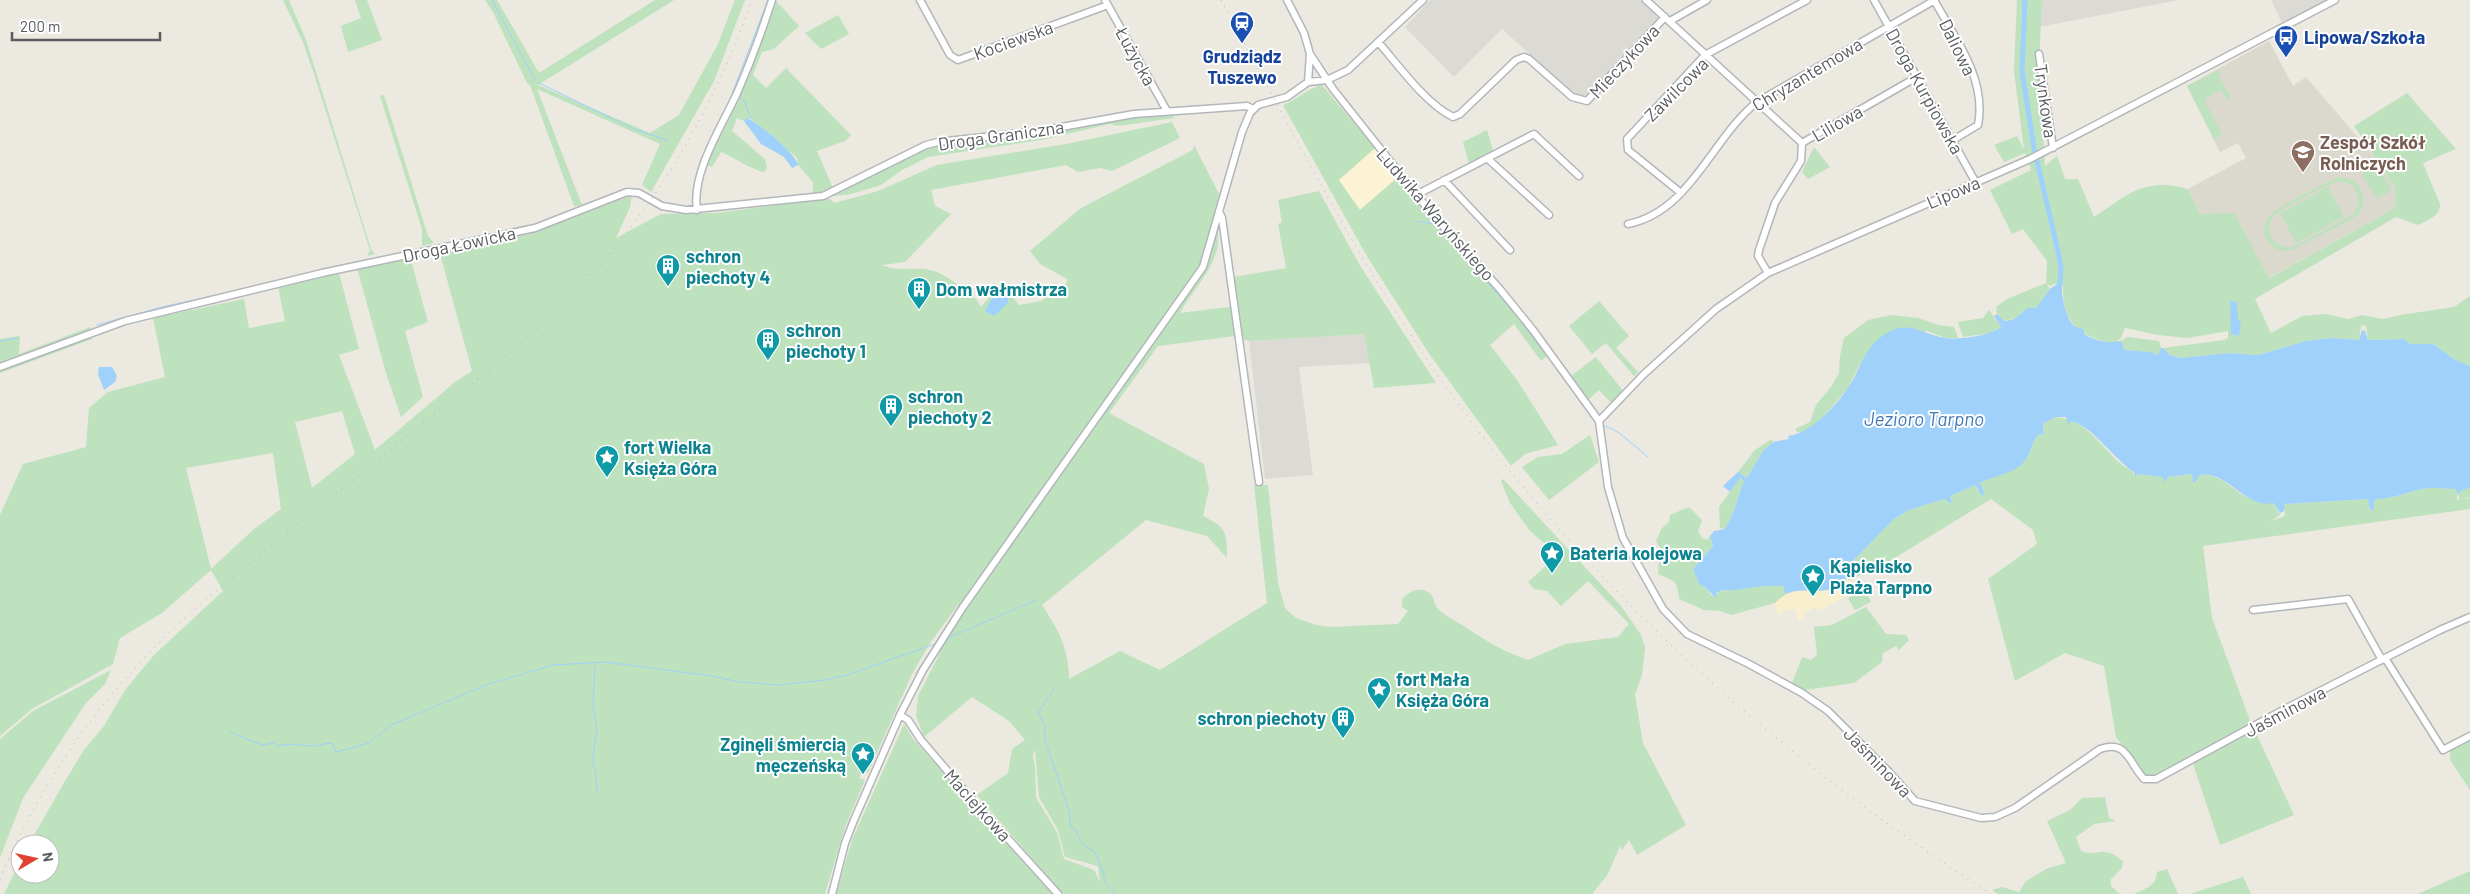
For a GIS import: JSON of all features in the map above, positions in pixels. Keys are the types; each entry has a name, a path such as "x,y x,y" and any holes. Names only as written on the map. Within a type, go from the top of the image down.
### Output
{"street":[{"path":"697,210 696,200 702,169 753,55 772,0"},
{"name":"Kociewska","path":"920,0 950,55 958,60 1107,2"},
{"name":"Ludwika Waryńskiego","path":"1287,0 1304,33 1310,54 1327,80 1416,195 1505,295 1599,421"},
{"name":"Droga Graniczna","path":"697,210 822,196 926,145 938,142 1039,131 1134,114 1247,106 1253,109 1261,103 1287,97 1308,82 1327,80 1348,70 1423,0"},
{"name":"Mieczykowa","path":"1646,0 1802,143"},
{"path":"1667,19 1707,0"},
{"name":"Zawilcowa","path":"1681,192 1628,150 1627,138 1705,55 1807,0"},
{"name":"Droga Kurpiowska","path":"1874,0 1976,183"},
{"name":"Chryzantemowa","path":"1628,224 1671,204 1736,122 1757,102 1934,0"},
{"name":"Daliowa","path":"1934,0 1974,73 1980,116 1978,125 1953,140"},
{"name":"Lipowa","path":"1599,421 1644,374 1710,315 1768,273 2053,148 2335,0"},
{"name":"Łużycka","path":"1107,2 1167,111"},
{"name":"Mieczykowa","path":"1379,43 1430,100 1444,113 1452,117 1460,114 1516,60 1524,57 1529,59 1572,97 1587,101 1667,19"},
{"path":"1308,82 1310,54"},
{"name":"Trynkowa","path":"2039,54 2053,148"},
{"name":"Liliowa","path":"1768,273 1758,256 1759,250 1776,203 1801,161 1802,143 1917,77"},
{"path":"832,894 851,828 900,715 923,670 963,607 1203,267 1242,132 1253,109"},
{"path":"1416,195 1534,134 1579,176"},
{"path":"1487,158 1549,215"},
{"path":"1444,180 1510,250"},
{"name":"Droga Łowicka","path":"0,367 125,321 341,268 535,228 628,192 639,193 662,206 676,210 697,210"},
{"path":"1219,211 1222,218 1259,482"},
{"name":"Jaśminowa","path":"1599,421 1608,487 1623,538 1663,609 1687,634 1759,669 1828,711 1915,801 1981,818 1995,817 2015,808 2100,749 2109,746 2118,746 2124,751 2144,779 2156,779 2383,659 2469,618"},
{"path":"2253,610 2348,599 2383,659 2443,750 2470,736"},
{"name":"Maciejkowa","path":"900,715 908,720 921,740 962,788 1058,894"}],"shaded area":[{"path":"1430,0 1641,0 1660,19 1586,99 1578,98 1502,29 1454,77 1405,27"},
{"path":"2042,0 2179,0 2039,27"},
{"path":"2271,0 2326,0 2282,23"},
{"name":"Zespół Szkół Rolniczych","path":"2269,41 2293,86 2306,77 2374,156 2395,187 2396,204 2392,210 2268,278 2234,214 2200,214 2188,189 2246,158 2238,143 2220,152 2187,86"},
{"path":"1375,148 1398,177 1360,210 1338,180"},
{"path":"1364,334 1371,363 1299,367 1313,475 1265,479 1249,341"}],"green space":[{"path":"283,0 289,0 306,40 371,249 375,254 367,256 370,250 313,71 303,42"},
{"path":"355,0 367,0 382,40 348,52 341,26 361,18"},
{"path":"485,0 497,0 539,73 655,0 674,0 538,85 650,133 679,115 718,44 735,0 745,0 714,81 651,192 642,185 660,144 537,89 582,205 574,206 530,85 527,83 493,12"},
{"path":"2017,0 2042,0 2039,63 2045,166 2057,156 2065,179 2078,179 2094,217 2128,195 2148,187 2160,185 2188,189 2200,214 2234,213 2269,278 2392,210 2396,204 2395,187 2354,126 2407,93 2456,149 2423,163 2440,204 2436,215 2418,225 2396,217 2255,299 2271,333 2302,316 2326,314 2348,319 2362,315 2383,319 2454,307 2470,296 2470,366 2454,359 2433,344 2410,344 2404,339 2368,340 2366,326 2361,325 2359,340 2332,338 2306,341 2258,355 2228,353 2181,358 2170,355 2163,348 2224,340 2228,338 2228,331 2188,338 2158,335 2125,328 2121,338 2115,343 2103,341 2083,333 2070,319 2066,310 2063,286 2057,283 2050,286 2046,283 2047,261 2023,229 2012,234 1990,190 2031,170 2025,153 2004,162 1994,145 2017,136 2024,150 2014,71"},
{"path":"776,1 799,26 774,49 762,52 753,75 766,88 786,68 851,135 845,141 817,151 833,188 823,193 813,193 813,182 798,165 797,158 751,119 746,118 744,121 737,118 732,131 765,159 767,167 765,172 721,152 712,167 706,165 731,116"},
{"path":"838,15 849,34 821,49 805,33"},
{"path":"2219,70 2222,74 2219,76 2231,98 2227,100 2221,90 2204,99 2222,135 2214,139 2187,86"},
{"path":"1322,85 1375,148 1339,180 1360,210 1398,177 1506,301 1548,355 1541,361 1514,324 1490,345 1517,380 1558,445 1525,454 1511,466 1430,355 1365,253 1283,105"},
{"path":"384,95 428,236 434,243 422,246 422,229 380,96"},
{"path":"1172,114 1174,118 1118,126 1110,124 1041,140 928,157 902,170 881,185 851,194 832,196 927,148 1040,133 1136,116"},
{"path":"1172,122 1180,138 1112,171 1100,168 1078,172 1066,165 931,190 935,206 951,214 905,262 882,265 897,269 931,270 952,281 977,300 981,307 1001,283 1019,305 1041,301 1067,283 1067,279 1040,264 1030,251 1081,208 1193,150 1194,145 1219,194 1213,220 1218,232 1218,245 1215,257 1209,268 1180,313 1237,306 1234,277 1286,268 1278,224 1282,222 1278,200 1319,191 1359,264 1436,383 1374,388 1364,334 1249,341 1235,336 1158,346 1109,413 1204,464 1209,489 1203,516 1217,524 1224,532 1227,542 1227,558 1207,536 1146,520 1042,605 1062,640 1067,658 1069,679 1120,651 1160,670 1267,603 1254,485 1268,485 1278,583 1285,608 1296,618 1316,625 1331,627 1398,624 1408,611 1402,607 1402,599 1416,590 1422,590 1429,592 1438,609 1448,617 1496,646 1528,660 1565,644 1618,637 1629,624 1588,581 1561,606 1547,591 1534,589 1528,582 1558,555 1530,531 1510,503 1501,481 1503,479 1621,606 1641,635 1645,647 1642,675 1635,695 1643,743 1686,825 1637,855 1629,840 1622,850 1620,846 1608,874 1592,894 1063,894 977,795 1008,773 1012,749 1025,740 1009,721 972,697 924,737 916,716 918,696 941,651 914,675 961,606 958,605 930,643 912,674 868,773 862,771 859,778 865,780 845,827 825,894 4,894 10,882 10,884 60,884 60,834 35,834 84,750 104,726 125,690 154,655 223,591 211,570 162,613 120,638 113,664 32,709 0,736 0,515 23,464 86,447 89,408 108,392 165,377 153,318 244,299 249,328 285,321 278,287 339,273 359,349 339,355 375,450 455,382 472,371 439,250 538,230 632,195 630,207 616,238 661,214 716,213 778,205 815,197 830,199 834,203 878,191 937,165 1066,144","holes":["342,411 355,454 312,488 295,422","273,453 281,509 254,529 211,569 186,468","1035,749 1039,797 1058,830 1065,857 1098,866 1100,882 1094,870 1064,859 1057,832 1036,798 1033,756"]},
{"path":"1487,130 1493,150 1469,163 1463,142"},
{"path":"1814,147 1830,167 1808,179 1802,172"},
{"path":"2377,165 2392,190 2377,199 2362,174"},
{"path":"2341,177 2354,181 2359,186 2364,199 2360,212 2355,217 2292,250 2276,249 2271,245 2264,231 2265,223 2269,216 2292,201","holes":["2339,181 2350,184 2355,188 2359,200 2356,211 2351,216 2293,247 2281,246 2273,239 2269,226 2271,220 2277,214 2304,197 2334,183"]},
{"path":"2328,187 2344,217 2296,243 2280,213"},
{"path":"410,257 428,322 405,331 423,397 401,417 386,373 357,268"},
{"path":"2046,283 2050,289 2036,308 2022,312 2019,317 2004,321 1997,314 1996,307 2007,299"},
{"path":"1599,301 1629,336 1616,348 1638,372 1634,376 1606,343 1592,354 1569,326"},
{"path":"1989,310 2001,327 1990,333 1963,337 1958,322 1983,318"},
{"path":"1891,315 1919,318 1938,325 1954,327 1958,338 1946,338 1927,331 1860,364 1848,388 1816,425 1806,432 1797,432 1795,429 1810,422 1816,405 1831,387 1839,373 1844,338 1868,320"},
{"path":"90,327 92,339 0,373 0,339 20,336 19,354"},
{"path":"2128,337 2159,341 2161,348 2158,355 2149,352 2125,350 2121,341"},
{"path":"1596,357 1624,392 1612,404 1599,390 1588,400 1571,376"},
{"path":"2056,417 2067,419 2084,428 2121,464 2134,473 2136,477 2139,474 2168,477 2192,474 2193,481 2196,482 2199,475 2219,478 2250,499 2274,503 2280,515 2271,521 2285,516 2284,504 2368,499 2370,511 2373,511 2375,499 2393,497 2426,488 2457,489 2457,500 2460,499 2458,495 2462,490 2470,488 2470,498 2462,499 2470,499 2470,509 2203,546 2212,618 2252,726 2147,778 2116,737 2104,666 2065,653 2015,681 1988,579 2037,544 2033,530 1991,499 1880,567 1887,555 1863,574 1848,580 1846,574 1840,572 1894,519 1909,510 1944,499 1952,504 1950,496 1975,485 1978,491 1985,493 1980,483 2014,469 2023,463 2039,434 2044,435 2043,424"},
{"path":"1590,435 1599,462 1549,500 1522,467 1538,457 1562,454"},
{"path":"1772,439 1773,442 1763,451 1747,478 1738,472 1755,450"},
{"path":"1740,478 1745,481 1731,517 1725,529 1720,528 1719,507"},
{"path":"1689,507 1702,520 1698,531 1702,538 1707,540 1710,536 1713,546 1693,569 1699,584 1705,587 1712,596 1726,590 1769,586 1785,586 1785,594 1787,594 1775,603 1731,615 1720,611 1704,610 1679,599 1677,587 1673,581 1658,574 1660,548 1656,541 1662,528 1669,522 1670,515"},
{"path":"1865,589 1871,602 1855,610 1848,598"},
{"path":"1866,607 1886,634 1906,635 1909,640 1899,650 1896,646 1883,653 1882,662 1854,683 1805,690 1792,683 1802,657 1811,660 1817,655 1814,627 1832,625"},
{"path":"111,670 105,684 86,703 23,798 0,858 0,739 33,711"},
{"path":"904,724 913,739 1052,894 836,894 852,840"},
{"path":"2254,729 2294,815 2220,845 2192,761"},
{"path":"2470,740 2470,790 2450,760 2450,751"},
{"path":"2105,797 2109,818 2116,821 2094,824 2076,837 2081,851 2087,853 2110,853 2123,861 2122,868 2111,879 2111,886 2120,894 1998,894 1992,890 2002,887 2019,892 2026,881 2046,869 2066,863 2047,821 2070,810 2082,798"},
{"path":"2167,869 2178,894 2134,894 2152,884 2155,881 2157,872"},
{"path":"2470,871 2470,894 2418,894"},
{"path":"2243,877 2251,894 2190,894 2193,893"}],"sand":[{"name":"Kąpielisko Plaża Tarpno","path":"1847,578 1853,588 1851,594 1819,611 1816,607 1804,613 1806,617 1798,621 1796,609 1788,610 1778,615 1775,603 1787,594 1802,590 1829,590 1842,584"}],"water":[{"path":"746,118 776,139 792,155 798,165 792,168 784,157 761,144 744,121"},
{"name":"Jezioro Tarpno","path":"2058,279 2062,280 2065,307 2072,324 2084,330 2084,334 2093,338 2107,342 2121,341 2125,350 2150,352 2158,355 2161,348 2163,348 2170,355 2181,358 2228,353 2258,355 2306,341 2332,338 2359,340 2362,330 2365,331 2368,340 2404,339 2410,344 2433,344 2454,359 2470,366 2470,488 2462,490 2458,495 2456,489 2430,488 2393,497 2375,499 2373,511 2370,510 2368,499 2285,504 2284,511 2280,513 2274,503 2264,504 2254,501 2228,483 2209,475 2199,475 2196,482 2193,482 2192,474 2168,477 2165,483 2163,477 2139,474 2135,477 2135,473 2088,430 2072,421 2068,424 2066,417 2056,417 2043,424 2044,435 2039,434 2026,459 2020,466 2010,472 1980,483 1985,493 1982,496 1975,485 1950,496 1952,504 1944,499 1909,510 1894,519 1848,566 1840,571 1846,574 1847,578 1836,587 1824,590 1795,591 1785,594 1784,586 1760,586 1721,591 1716,593 1716,598 1699,584 1693,569 1713,546 1710,536 1714,531 1725,529 1744,481 1740,478 1730,492 1723,486 1738,472 1747,478 1763,451 1773,442 1789,439 1788,436 1797,434 1816,423 1849,387 1865,356 1876,341 1890,331 1906,327 1945,338 1966,338 1989,333 2001,327 1994,316 1997,314 2004,321 2012,320 2027,308 2036,308 2050,289 2057,284"},
{"path":"1001,292 1006,292 1008,295 1008,303 994,316 985,311 991,300"},
{"path":"2230,301 2237,302 2238,319 2241,323 2239,336 2231,334"},
{"path":"99,367 112,367 117,376 115,382 104,390 98,374"}],"waterway":[{"path":"492,0 535,80"},
{"path":"734,95 732,94 768,0"},
{"path":"2025,0 2022,71 2034,148 2058,251 2061,268 2060,285"},
{"path":"539,83 634,129 667,140"},
{"path":"740,98 744,100 751,119"},
{"path":"1426,215 1514,312"},
{"path":"1416,221 1433,224"},
{"path":"97,325 162,307 230,292"},
{"path":"1521,322 1550,360"},
{"path":"0,341 18,338"},
{"path":"1555,367 1589,412"},
{"path":"1603,425 1618,432 1648,457"},
{"path":"948,638 1036,600"},
{"path":"230,732 262,745 274,743 277,746 333,744 336,752 369,743 391,725 486,685 553,665 605,662 712,676 740,682 778,685 825,680 847,675 935,644"},
{"path":"595,667 593,704 597,729 592,763 596,773 597,792"},
{"path":"1054,688 1038,713 1046,727 1045,741 1069,810 1071,827 1076,830 1082,844 1095,852 1104,874 1104,881 1116,894"}],"railway":[{"path":"0,879 31,815 67,754 109,697 157,645 214,593 507,355 556,311 602,263 655,194 679,157 719,80 737,41 752,0"},
{"path":"1221,0 1323,188 1404,326 1492,449 1554,523 1619,593 1687,660 1758,723 1832,783 1910,840 1991,894"}],"place":[{"name":"Grudziądz Tuszewo","path":"1242,44"},
{"name":"Lipowa/Szkoła","path":"2286,58"},
{"name":"Zespół Szkół Rolniczych","path":"2303,173"},
{"name":"schron piechoty 4","path":"668,287"},
{"name":"Dom wałmistrza","path":"919,310"},
{"name":"schron piechoty 1","path":"768,361"},
{"name":"schron piechoty 2","path":"891,427"},
{"name":"fort Wielka Księża Góra","path":"607,478"},
{"name":"Bateria kolejowa","path":"1552,574"},
{"name":"Kąpielisko Plaża Tarpno","path":"1813,597"},
{"name":"fort Mała Księża Góra","path":"1379,710"},
{"name":"schron piechoty","path":"1343,739"},
{"name":"Zginęli śmiercią męczeńską","path":"863,775"}]}
